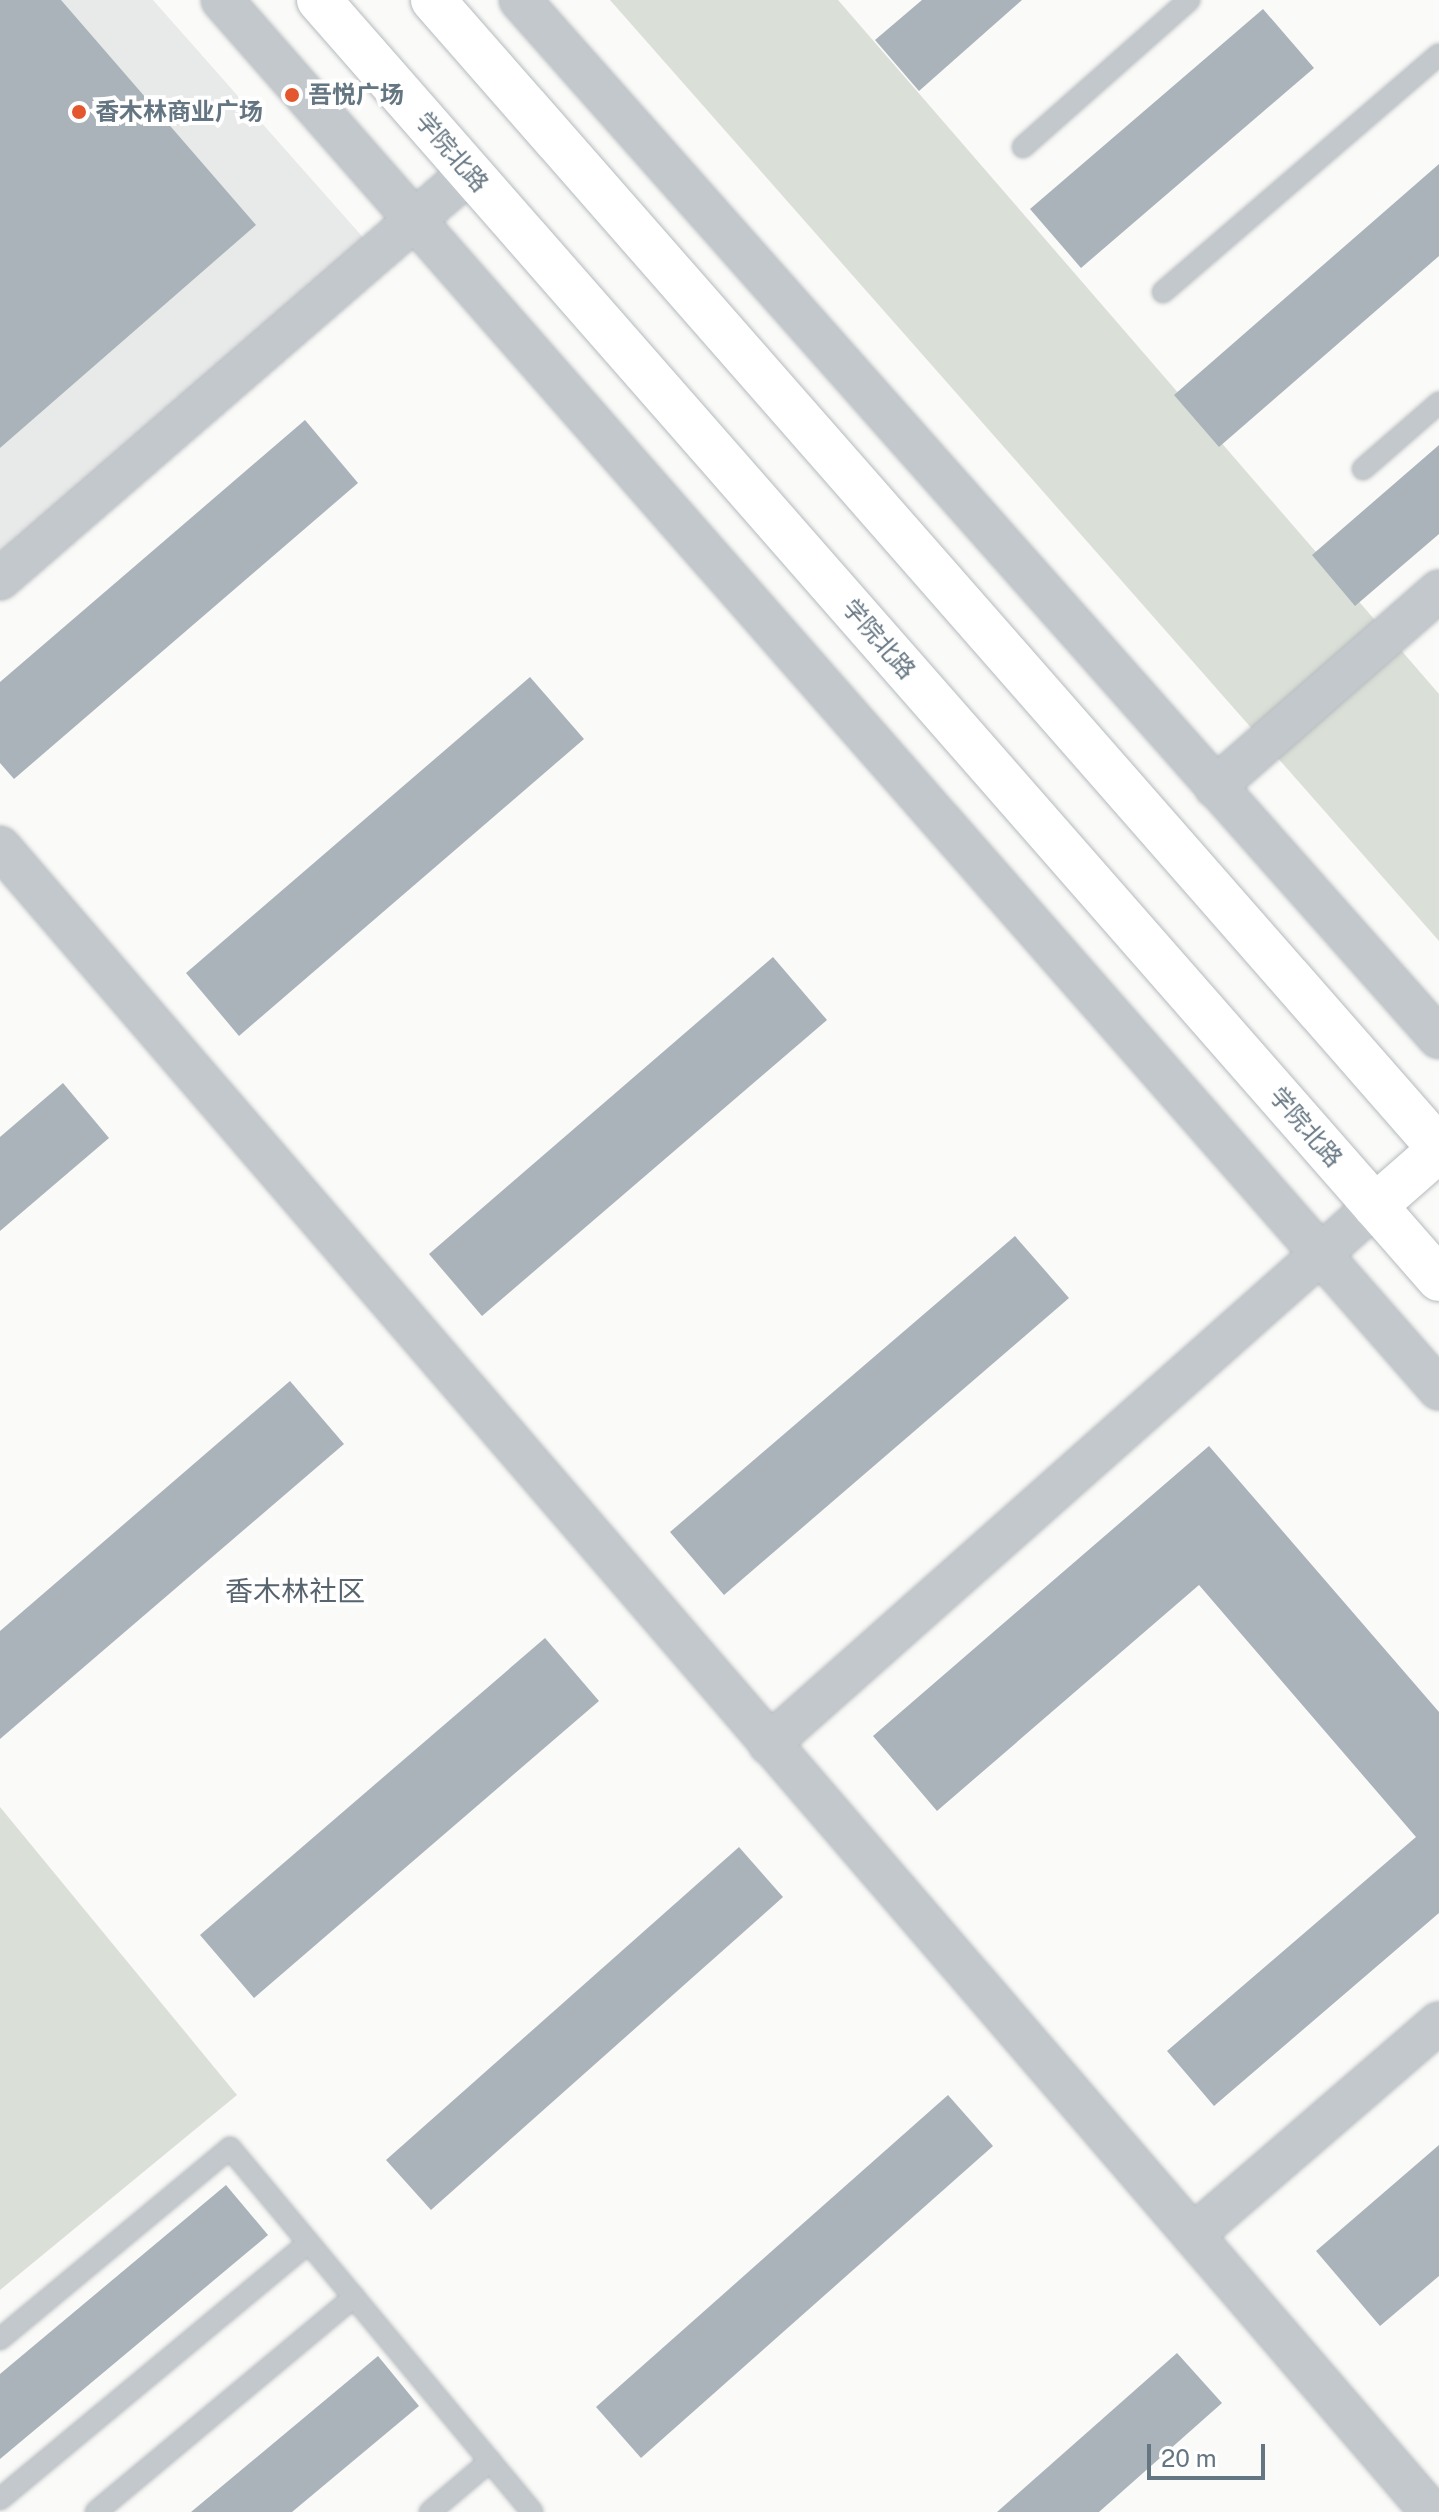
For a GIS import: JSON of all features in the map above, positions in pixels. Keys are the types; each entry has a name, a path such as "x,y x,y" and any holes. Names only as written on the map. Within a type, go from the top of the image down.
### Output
{"main road":[{"name":"学院北路","path":"319,0 1439,1279"},
{"path":"433,0 1439,1149 1375,1206"}],"street":[{"path":"222,0 1439,1389"},
{"path":"520,0 1439,1038"},
{"path":"0,579 470,172"},
{"path":"1215,787 1439,591"},
{"path":"0,847 1431,2512"},
{"path":"769,1744 1375,1206"},
{"path":"1193,2235 1439,2023"}],"lane":[{"path":"1023,147 1189,0"},
{"path":"1163,292 1439,55"},
{"path":"1363,469 1439,403"},
{"path":"0,2339 230,2148 532,2512"},
{"path":"0,2499 308,2243"},
{"path":"96,2512 354,2297"},
{"path":"430,2512 490,2461"}],"shaded area":[{"path":"0,0 153,0 368,243 0,564"},
{"path":"610,0 838,0 1439,694 1439,941"},
{"path":"0,1807 237,2095 0,2290"}],"building":[{"name":"香木林商业广场","path":"0,0 61,0 256,225 0,448"},
{"path":"922,0 1022,0 919,91 875,40"},
{"path":"1263,9 1314,68 1081,268 1030,209"},
{"path":"1439,164 1439,256 1219,447 1174,395"},
{"path":"305,420 358,483 14,779 0,763 0,682"},
{"path":"1439,445 1439,534 1355,606 1312,555"},
{"path":"530,677 584,739 239,1036 186,973"},
{"path":"773,957 827,1020 482,1316 429,1254"},
{"path":"63,1083 109,1138 0,1231 0,1137"},
{"path":"1015,1236 1069,1298 724,1595 670,1532"},
{"path":"290,1381 344,1444 0,1739 0,1631"},
{"path":"1209,1446 1439,1712 1439,1913 1214,2106 1167,2051 1416,1837 1199,1585 937,1811 873,1736"},
{"path":"545,1638 599,1701 254,1998 200,1935"},
{"path":"739,1847 783,1897 431,2210 386,2160"},
{"path":"948,2095 993,2146 641,2458 596,2407"},
{"path":"1439,2145 1439,2276 1380,2326 1316,2251"},
{"path":"226,2185 268,2235 0,2459 0,2374"},
{"path":"1177,2353 1222,2403 1099,2512 997,2512"},
{"path":"378,2356 419,2406 292,2512 191,2512"}],"place":[{"name":"吾悦广场","path":"292,95"},
{"name":"香木林商业广场","path":"79,112"}],"district":[{"name":"香木林社区","path":"295,1591"}]}
